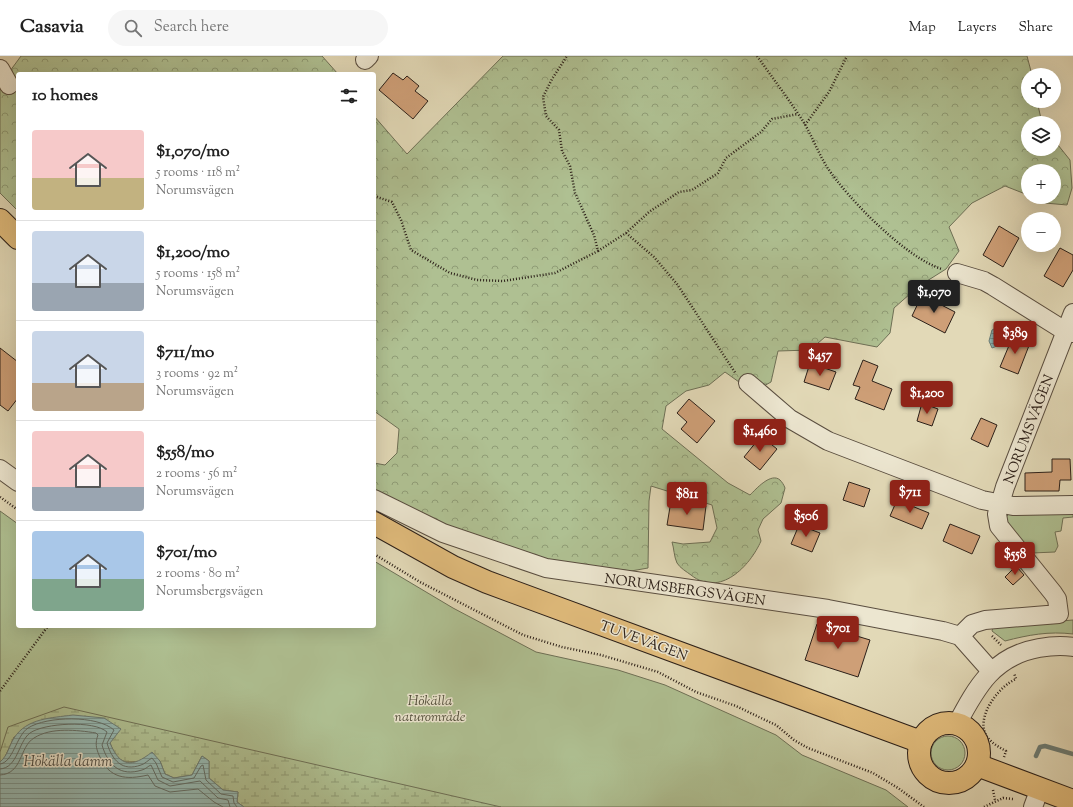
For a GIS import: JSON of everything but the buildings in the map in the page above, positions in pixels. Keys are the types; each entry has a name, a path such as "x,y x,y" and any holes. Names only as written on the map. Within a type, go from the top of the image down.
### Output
{"main road":[{"path":"0,220 16,236"},
{"name":"TUVEVÄGEN","path":"376,524 453,567 486,582 921,742"},
{"path":"950,723 957,724 964,726 974,736 979,750 977,765 968,777 961,781 946,783 938,781 926,772 922,765 920,758 921,742 924,736 935,726 950,723"},
{"path":"977,765 998,773 1035,800 1073,801"}],"street":[{"path":"958,273 984,281 1069,332"},
{"name":"NORUMSVÄGEN","path":"960,636 972,624 985,620 1066,614 1057,599 998,526 997,514 1069,332 1073,313"},
{"path":"748,383 790,420 828,441 982,500 1000,505 1073,505"},
{"path":"0,469 16,481"},
{"name":"NORUMSBERGSVÄGEN","path":"376,500 443,533 546,568 828,609 914,624 960,636"},
{"path":"960,636 991,671"},
{"path":"957,724 980,683 991,671 1009,658 1031,650 1046,647 1073,647"}],"path":[{"path":"567,56 552,79 543,97 546,116 559,130 562,151 570,166 575,193 594,235 598,251"},
{"path":"757,56 798,114 826,166 847,194 894,238 931,266 958,273"},
{"path":"805,126 829,92 847,56"},
{"path":"376,197 392,202 401,220 411,250 450,273 476,280 503,281 555,273 598,251 626,233 649,212 679,192 692,190 718,173 726,158 761,132 772,119 798,114"},
{"path":"626,233 654,257 677,284 700,317 731,369 748,383"},
{"path":"0,497 16,509"},
{"path":"376,555 420,582 523,635 562,647 601,655 658,672 696,692 761,718 776,725 808,748 873,774 898,788 924,807"},
{"path":"985,620 986,628 1001,644 1009,658 1016,678 1008,684 990,703 984,725 984,730 989,739 1006,752 992,791 995,800"},
{"path":"0,692 47,628"},
{"path":"984,807 995,800 1003,798 1035,800"}],"green space":[{"path":"21,56 322,56 336,72 16,72 16,209 0,193 0,81 10,71"},
{"path":"503,56 1027,56 1030,68 1021,68 1021,108 1039,108 1040,116 1021,116 1021,156 1061,156 1061,149 1070,160 1072,188 1067,205 1056,204 1061,204 1061,164 1021,164 1021,192 1005,186 972,203 949,227 959,251 946,269 919,286 894,308 890,333 877,347 825,337 810,350 778,351 771,382 753,392 725,372 709,385 686,391 666,406 662,429 728,483 750,495 764,482 772,478 780,480 785,487 781,503 763,519 758,530 761,541 750,560 733,576 723,581 713,583 702,581 678,565 672,542 683,544 710,542 717,528 712,505 651,486 649,501 648,568 631,571 540,559 483,542 376,492 376,463 385,465 397,453 399,429 376,412 376,118 407,154"},
{"name":"Hökälla naturområde","path":"0,511 16,523 16,628 376,628 376,562 453,608 536,652 618,670 665,685 776,735 802,755 886,790 908,807 0,807"},
{"path":"1073,512 1073,517 1063,518 1061,531 1055,532 1058,546 1055,552 1032,553 1008,531 1006,517 1009,514"},
{"path":"1073,620 1073,634 1039,634 1005,641 992,631 993,627"},
{"path":"64,707 501,807 244,807 237,802 238,792 223,790 209,778 209,761 202,756 192,775 174,778 165,774 160,761 125,762 116,757 110,743 14,737 5,757 0,762 0,752 8,727"},
{"path":"945,736 951,736 955,737 962,743 965,753 964,760 958,767 951,770 945,770 941,769 934,763 931,756 931,750 932,746 938,739"}],"water":[{"path":"998,327 1001,329 1002,333 997,346 992,348 989,341 992,330"},
{"name":"Hökälla damm","path":"73,715 104,718 121,729 110,743 122,761 133,763 152,752 160,761 165,774 174,778 192,775 202,756 209,761 209,778 223,790 238,792 237,802 244,807 0,807 0,762 7,753 19,731 40,720"}],"waterway":[{"path":"1036,756 1040,747 1045,746 1073,754"}]}
